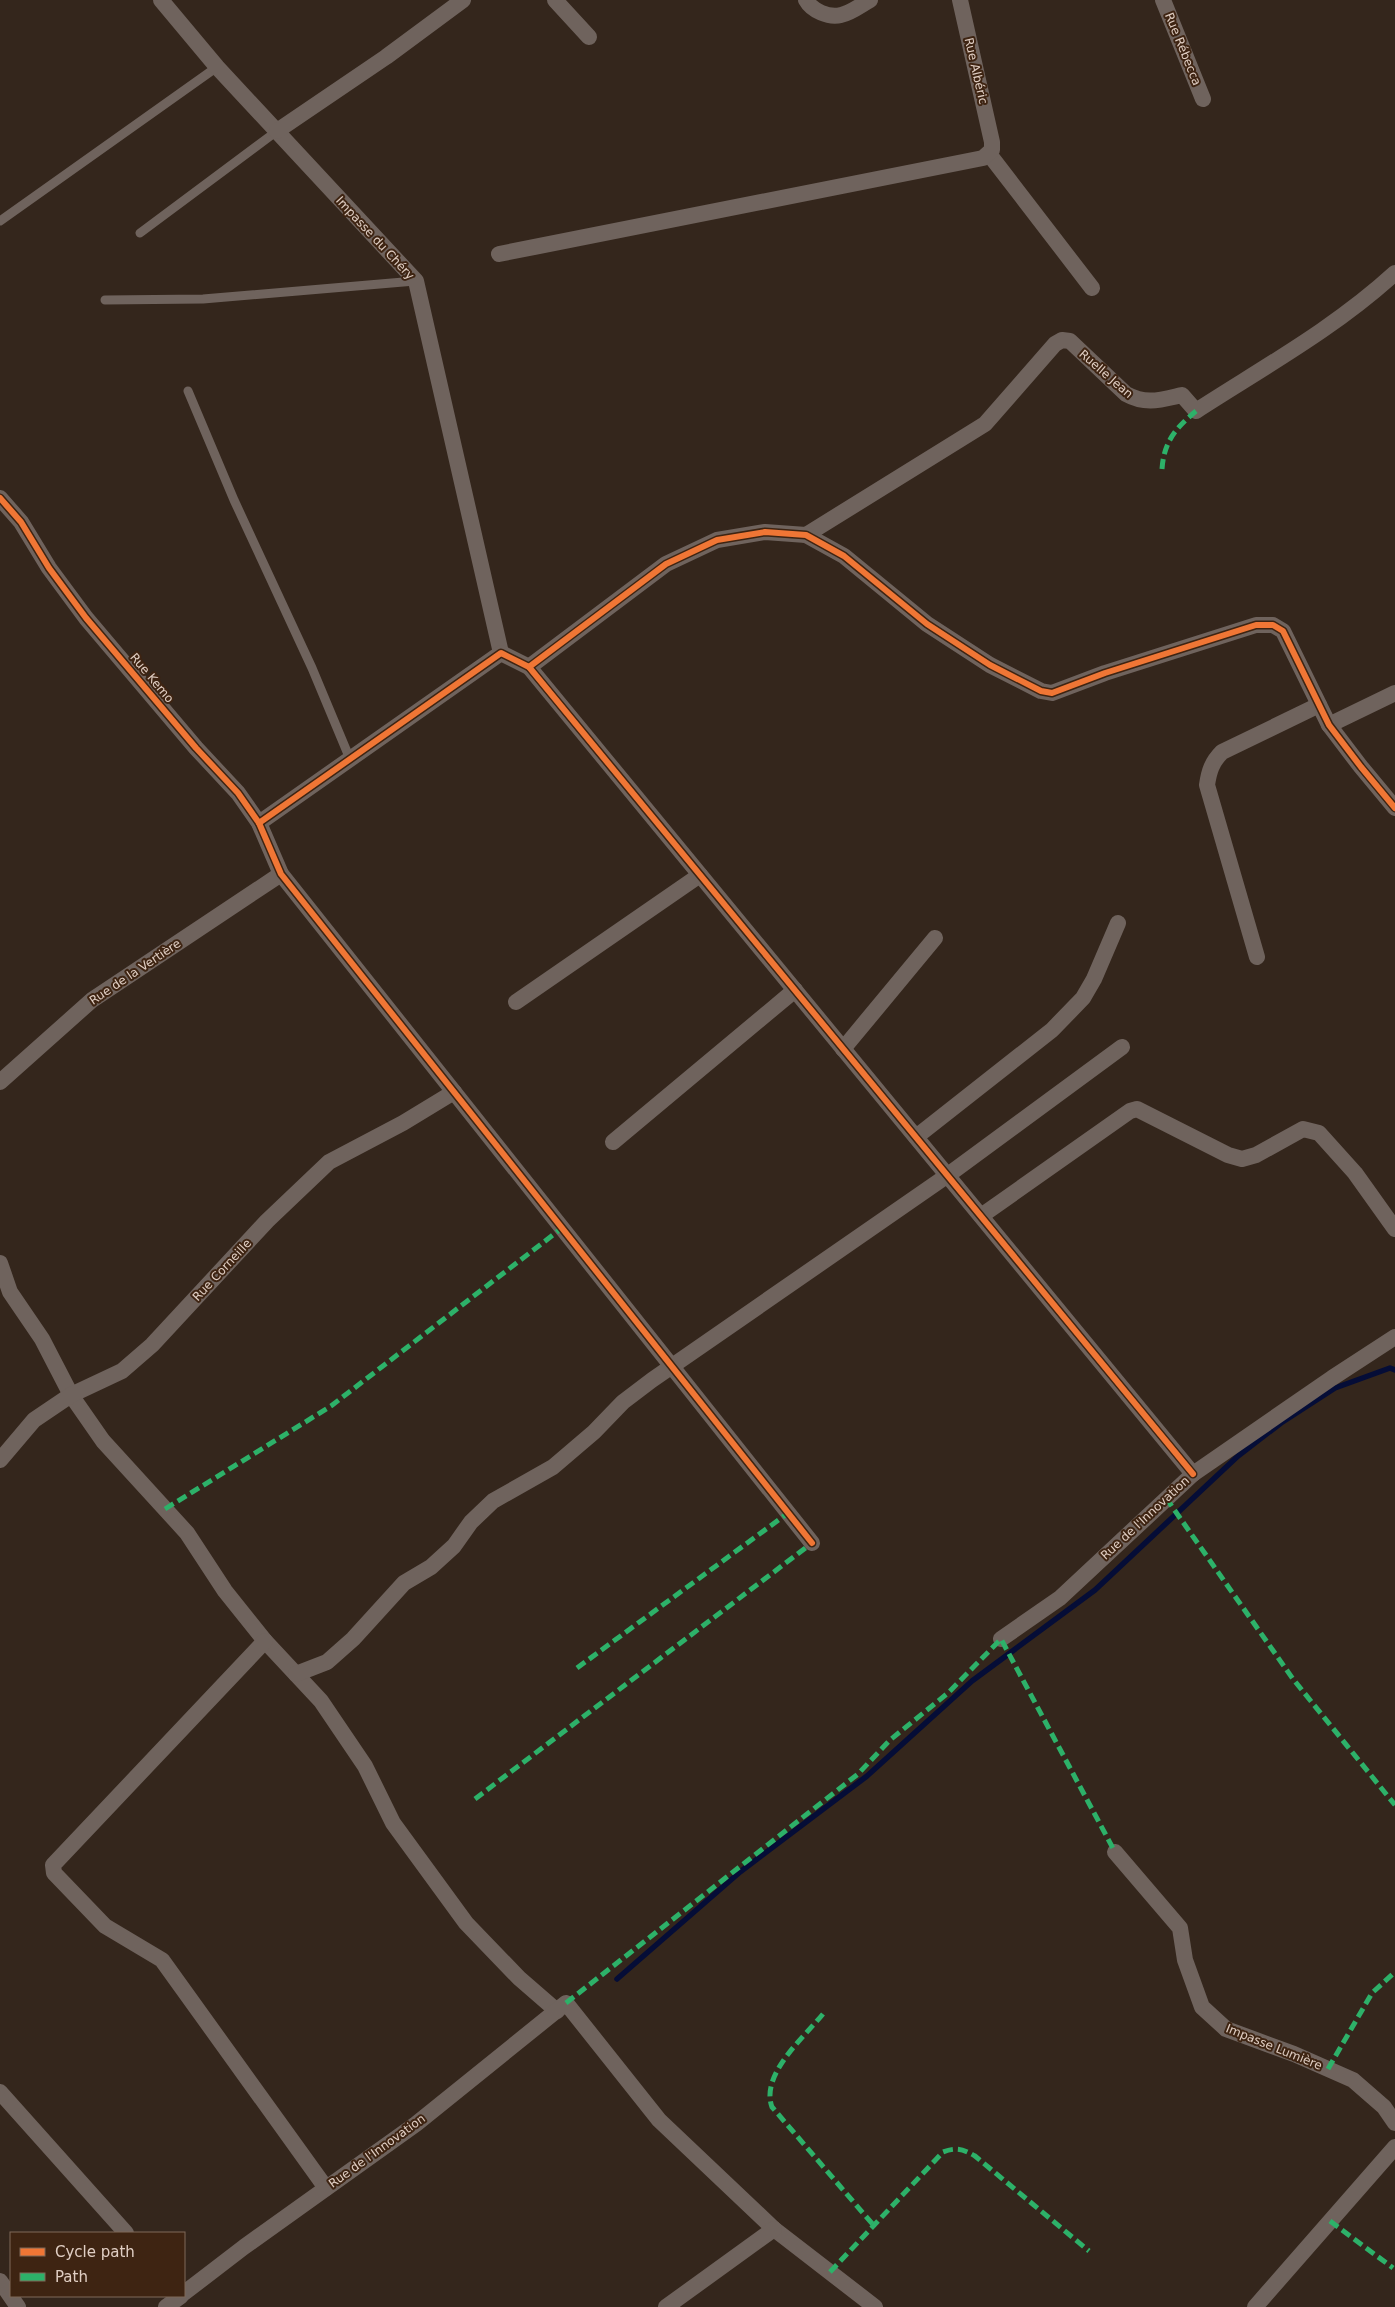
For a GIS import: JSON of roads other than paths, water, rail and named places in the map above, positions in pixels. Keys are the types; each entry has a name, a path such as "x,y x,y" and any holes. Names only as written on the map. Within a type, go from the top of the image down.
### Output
{"street":[{"name":"Impasse du Chéry","path":"161,0 217,67 416,281 501,653"},
{"path":"276,131 386,57 463,0"},
{"path":"555,0 589,36"},
{"path":"806,0 809,6 825,14 841,15 870,0"},
{"name":"Rue Albéric","path":"960,0 991,148"},
{"name":"Rue Rébecca","path":"1163,0 1203,99"},
{"path":"499,254 973,160 991,148 1092,288"},
{"name":"Ruelle Jean","path":"806,535 985,424 1055,344 1062,340 1070,341 1126,394 1137,400 1151,402 1182,395 1196,411 1316,334 1369,297 1395,273"},
{"name":"Rue Kemo","path":"0,498 21,522 49,568 86,618 196,748 238,793 259,824 281,874 674,1366 812,1543"},
{"path":"529,667 666,564 717,540 765,532 806,535 844,556 926,624 990,665 1040,691 1052,693 1105,673 1256,625 1272,625 1283,631 1329,725 1395,808"},
{"path":"259,824 501,653 529,667 1193,1474"},
{"path":"1329,725 1395,693"},
{"path":"1257,957 1207,785 1209,774 1214,760 1222,752 1319,705"},
{"name":"Rue de la Vertière","path":"0,1082 92,1000 281,874"},
{"path":"516,1002 700,875"},
{"path":"916,1138 1052,1030 1083,998 1094,979 1118,923"},
{"path":"843,1049 935,938"},
{"path":"613,1142 795,990"},
{"path":"296,1674 327,1662 353,1639 404,1583 431,1567 454,1546 471,1522 493,1500 554,1467 623,1402 948,1176 1122,1047"},
{"name":"Rue Corneille","path":"0,1460 34,1420 70,1395 122,1370 152,1345 267,1221 329,1162 403,1123 454,1092"},
{"path":"981,1216 1130,1111 1137,1109 1228,1155 1242,1160 1256,1155 1303,1129 1319,1133 1354,1173 1395,1229"},
{"path":"0,1263 10,1292 42,1339 70,1395 103,1441 187,1533 225,1590 264,1641 321,1700 366,1766 394,1823 460,1915 519,1978 561,2007 659,2120 774,2229 875,2307"},
{"name":"Rue de l'Innovation","path":"1000,1640 1060,1598 1193,1474 1395,1337"},
{"path":"264,1641 53,1865 52,1869 105,1926 162,1960 326,2188"},
{"name":"Impasse Lumière","path":"1115,1852 1180,1928 1185,1960 1202,2007 1226,2029 1294,2054 1353,2080 1384,2107 1395,2123"},
{"name":"Rue de l'Innovation","path":"185,2293 416,2124 561,2007"},
{"path":"0,2092 125,2232"},
{"path":"1255,2307 1395,2147"},
{"path":"666,2307 774,2229"},
{"path":"0,2281 10,2295"},
{"name":"Rue de l'Innovation","path":"166,2307 179,2297"}],"lane":[{"path":"0,221 217,67"},
{"path":"140,233 276,131"},
{"path":"105,300 203,299 416,281"},
{"path":"188,391 234,500 312,668 350,759"}],"waterway":[{"path":"617,1979 740,1872 867,1776 972,1681 1095,1590 1238,1456 1281,1423 1335,1388 1390,1368 1395,1370"}]}
